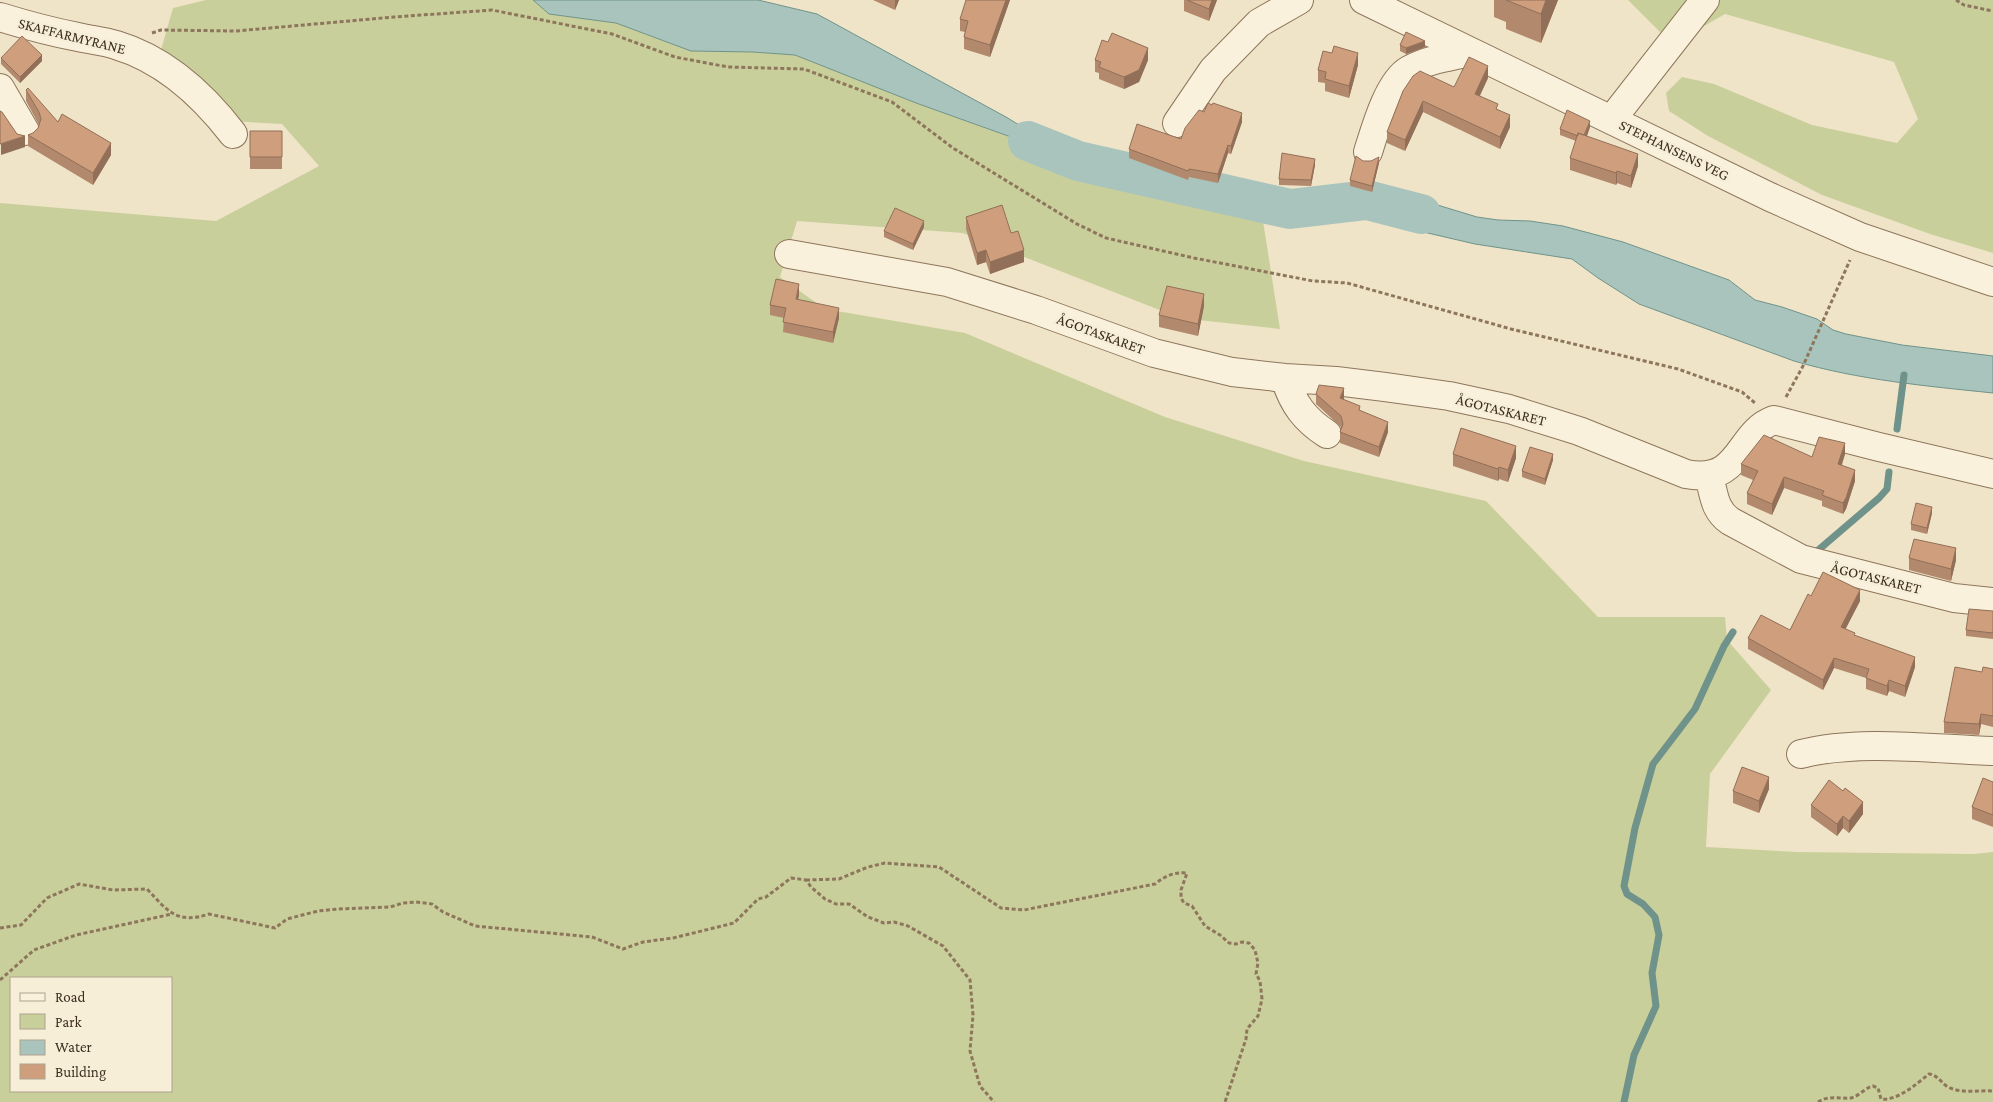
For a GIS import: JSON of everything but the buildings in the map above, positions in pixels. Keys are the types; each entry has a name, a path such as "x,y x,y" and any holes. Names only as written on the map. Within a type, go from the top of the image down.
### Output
{"street":[{"path":"1177,123 1213,70 1252,30 1259,23 1299,0"},
{"name":"STEPHANSENS VEG","path":"1364,0 1770,197 1860,236 1993,282"},
{"path":"1612,119 1705,0"},
{"name":"SKAFFARMYRANE","path":"0,17 44,30 115,44 142,55 176,75 220,117 233,134"},
{"path":"1368,152 1377,123 1390,92 1407,71 1438,59 1471,52"},
{"path":"0,88 25,131"},
{"name":"ÅGOTASKARET","path":"789,254 947,282 1036,310 1154,353 1232,372 1385,387 1448,396 1509,408 1579,431 1686,474 1709,476 1714,502 1720,514 1801,559 1954,598 1993,602"},
{"name":"ÅGOTASKARET","path":"987,278 1025,296 1036,310"},
{"path":"1285,378 1299,411 1314,426 1327,434"},
{"path":"1709,476 1729,465 1764,423 1774,420 1993,474"},
{"path":"1801,754 1830,748 1862,746 1993,752"}],"path":[{"path":"1956,0 1964,5 1993,11"},
{"path":"115,44 161,30 236,31 492,10 612,34 675,57 719,65 804,69 892,102 953,148 1077,224 1106,238 1194,258 1312,281 1347,283 1512,330 1678,369 1742,392 1774,420 1803,366 1860,236"},
{"path":"0,980 34,950 76,935 172,914 188,918 209,914 275,928 287,920 318,911 338,908 390,907 416,902 432,904 443,912 475,926 592,937 623,949 643,942 673,938 734,923 758,899 766,897 791,878 806,880 839,879 868,867 885,864 939,866 1000,908 1024,910 1155,884 1165,876 1177,873 1187,874 1180,898 1184,903 1192,906 1204,926 1220,935 1229,943 1236,944 1242,942 1248,944 1255,950 1258,963 1256,974 1260,981 1262,999 1258,1016 1247,1029 1246,1039 1225,1102"},
{"path":"806,880 825,899 836,904 849,904 868,917 884,923 894,922 908,926 943,946 970,980 973,1015 970,1051 980,1086 994,1102"},
{"path":"0,928 21,925 47,898 79,884 113,890 147,889 172,914"},
{"path":"1818,1102 1824,1098 1854,1098 1873,1086 1878,1088 1881,1099 1889,1099 1908,1090 1929,1074 1934,1074 1948,1087 1960,1091 1993,1091"}],"green space":[{"path":"206,0 533,0 549,14 616,23 691,51 795,55 916,103 1077,161 1260,202 1280,329 1180,318 963,233 797,221 780,277 825,309 965,333 1165,417 1304,461 1486,501 1598,617 1725,617 1727,640 1771,690 1710,774 1706,847 1796,852 1974,854 1993,852 1993,1102 0,1102 0,203 216,221 319,166 282,124 212,120 157,64 173,8"},
{"path":"1628,0 1993,0 1993,253 1930,234 1822,195 1708,136 1669,111 1666,93 1682,77 1714,84 1812,125 1897,143 1918,119 1894,62 1725,14 1668,47 1671,43"}],"water":[{"path":"533,0 758,0 817,14 1006,117 1078,161 916,103 795,55 691,51 616,23 549,14"},
{"path":"1393,196 1421,200 1477,217 1530,221 1563,226 1623,242 1729,280 1755,300 1817,319 1833,330 1846,334 1902,345 1993,356 1993,393 1868,378 1794,361 1639,304 1572,259 1475,244 1389,224 1367,200"}],"waterway":[{"path":"1028,141 1078,161 1290,209 1367,200 1421,214"},
{"path":"1897,429 1904,375"},
{"path":"1816,552 1879,498 1887,489 1889,472"},
{"path":"1624,1102 1634,1055 1656,1006 1652,973 1659,935 1655,917 1643,904 1627,894 1624,886 1635,828 1653,764 1695,709 1724,646 1733,632"}]}
